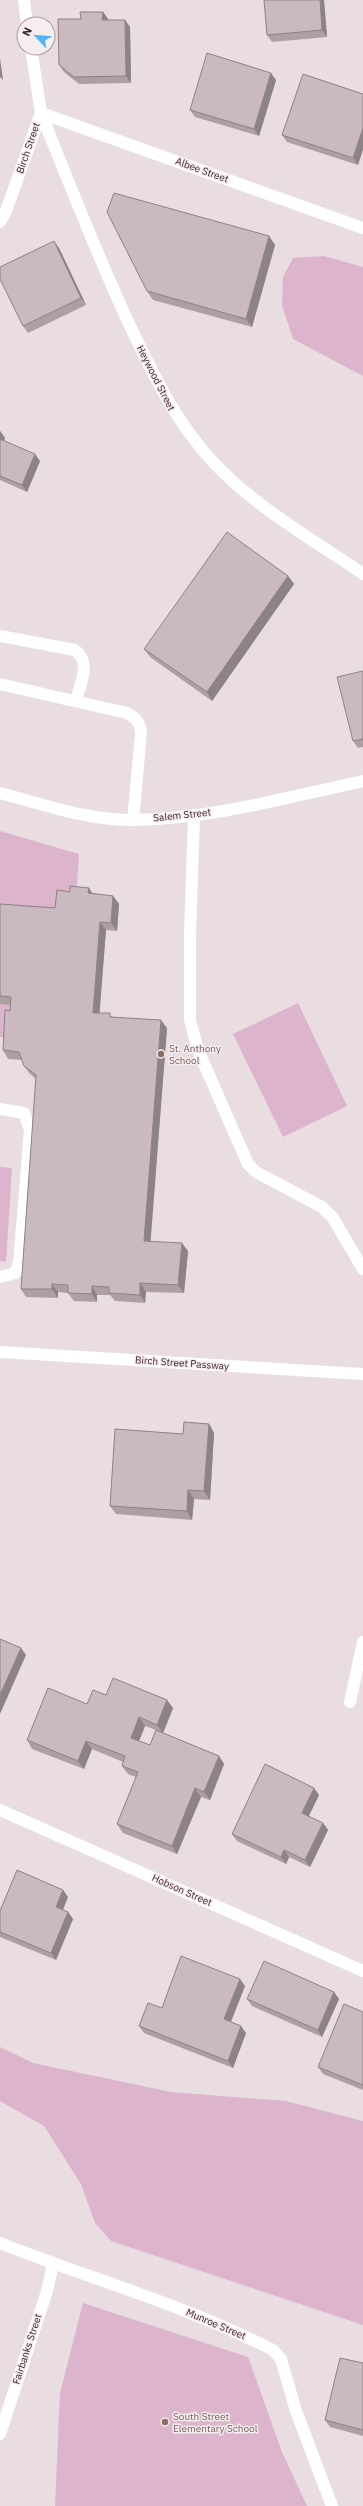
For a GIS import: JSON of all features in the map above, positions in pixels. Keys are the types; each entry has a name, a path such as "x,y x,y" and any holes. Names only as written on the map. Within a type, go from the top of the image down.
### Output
{"street":[{"path":"24,0 26,16"},
{"name":"Birch Street","path":"0,222 6,211 41,113 32,56"},
{"name":"Albee Street","path":"41,113 363,228"},
{"name":"Heywood Street","path":"41,113 110,282 158,384 183,428 213,462 243,490 363,574"},
{"path":"0,636 75,650 82,655 85,663 76,701"},
{"path":"0,684 127,713 135,717 140,725 133,820"},
{"name":"Salem Street","path":"0,793 95,817 133,820 194,815 363,781"},
{"path":"194,815 190,935 190,1020 198,1050 248,1164 256,1172 322,1206 333,1218 363,1269"},
{"path":"0,1108 24,1113 30,1130 20,1263 15,1273 0,1277"},
{"name":"Birch Street Passway","path":"0,1352 363,1374"},
{"path":"350,1702 363,1642"},
{"name":"Hobson Street","path":"0,1810 363,1971"},
{"name":"Munroe Street","path":"0,2244 53,2264 174,2305 273,2350 281,2359 296,2411 332,2506"},
{"name":"Fairbanks Street","path":"0,2434 47,2291 53,2264"}],"shaded area":[{"path":"324,256 363,267 363,376 293,339 282,305 283,277 293,258"},
{"path":"0,831 79,854 76,900 61,917 0,912"},
{"path":"298,1003 347,1106 283,1137 233,1034"},
{"path":"0,1004 17,1005 10,1037 0,1037"},
{"path":"0,1167 12,1168 6,1262 0,1261"},
{"path":"0,2047 33,2063 171,2092 286,2101 363,2121 363,2325 111,2241 95,2223 81,2184 44,2126 0,2101"},
{"name":"South Street Elementary School","path":"83,2303 248,2357 282,2452 307,2506 55,2506 60,2393"}],"building":[{"path":"264,0 320,0 322,30 267,35"},
{"path":"80,12 103,12 102,20 125,20 126,76 74,77 59,65 58,19 81,19"},
{"path":"207,53 271,73 254,129 190,110"},
{"path":"303,74 363,94 363,128 353,158 282,135"},
{"path":"114,193 269,236 246,319 147,291 107,212"},
{"path":"54,241 81,298 23,326 0,279 0,267"},
{"path":"0,439 35,454 22,485 0,476"},
{"path":"227,532 288,576 207,692 144,649"},
{"path":"363,671 363,739 353,741 337,677"},
{"path":"70,886 89,888 88,893 113,896 111,923 100,922 93,1013 110,1013 110,1017 161,1020 144,1241 182,1243 178,1285 140,1283 140,1295 109,1293 109,1287 92,1286 92,1294 68,1293 68,1285 52,1284 52,1289 21,1289 36,1075 24,1066 19,1052 3,1050 5,1010 10,1011 11,997 0,996 0,904 55,908 57,890 70,892"},
{"path":"184,1422 209,1424 204,1491 188,1490 187,1511 110,1506 115,1429 183,1434"},
{"path":"0,1639 21,1648 0,1695"},
{"path":"113,1678 167,1700 157,1725 139,1717 131,1738 150,1745 156,1730 219,1756 204,1792 195,1788 172,1846 117,1824 138,1772 122,1766 125,1756 86,1741 78,1761 27,1740 48,1688 87,1704 93,1690 106,1695"},
{"path":"265,1764 314,1788 302,1813 323,1823 305,1860 284,1850 281,1857 232,1834"},
{"path":"17,1870 63,1890 56,1907 68,1912 51,1953 0,1932 0,1911"},
{"path":"181,1956 240,1979 224,2019 241,2026 228,2061 139,2026 148,2003 162,2008"},
{"path":"264,1961 334,1992 318,2030 247,1999"},
{"path":"344,2004 363,2012 363,2085 318,2067"},
{"path":"340,2358 363,2363 363,2430 325,2420"}],"place":[{"name":"St. Anthony School","path":"161,1054"},
{"name":"South Street Elementary School","path":"165,2422"}]}
